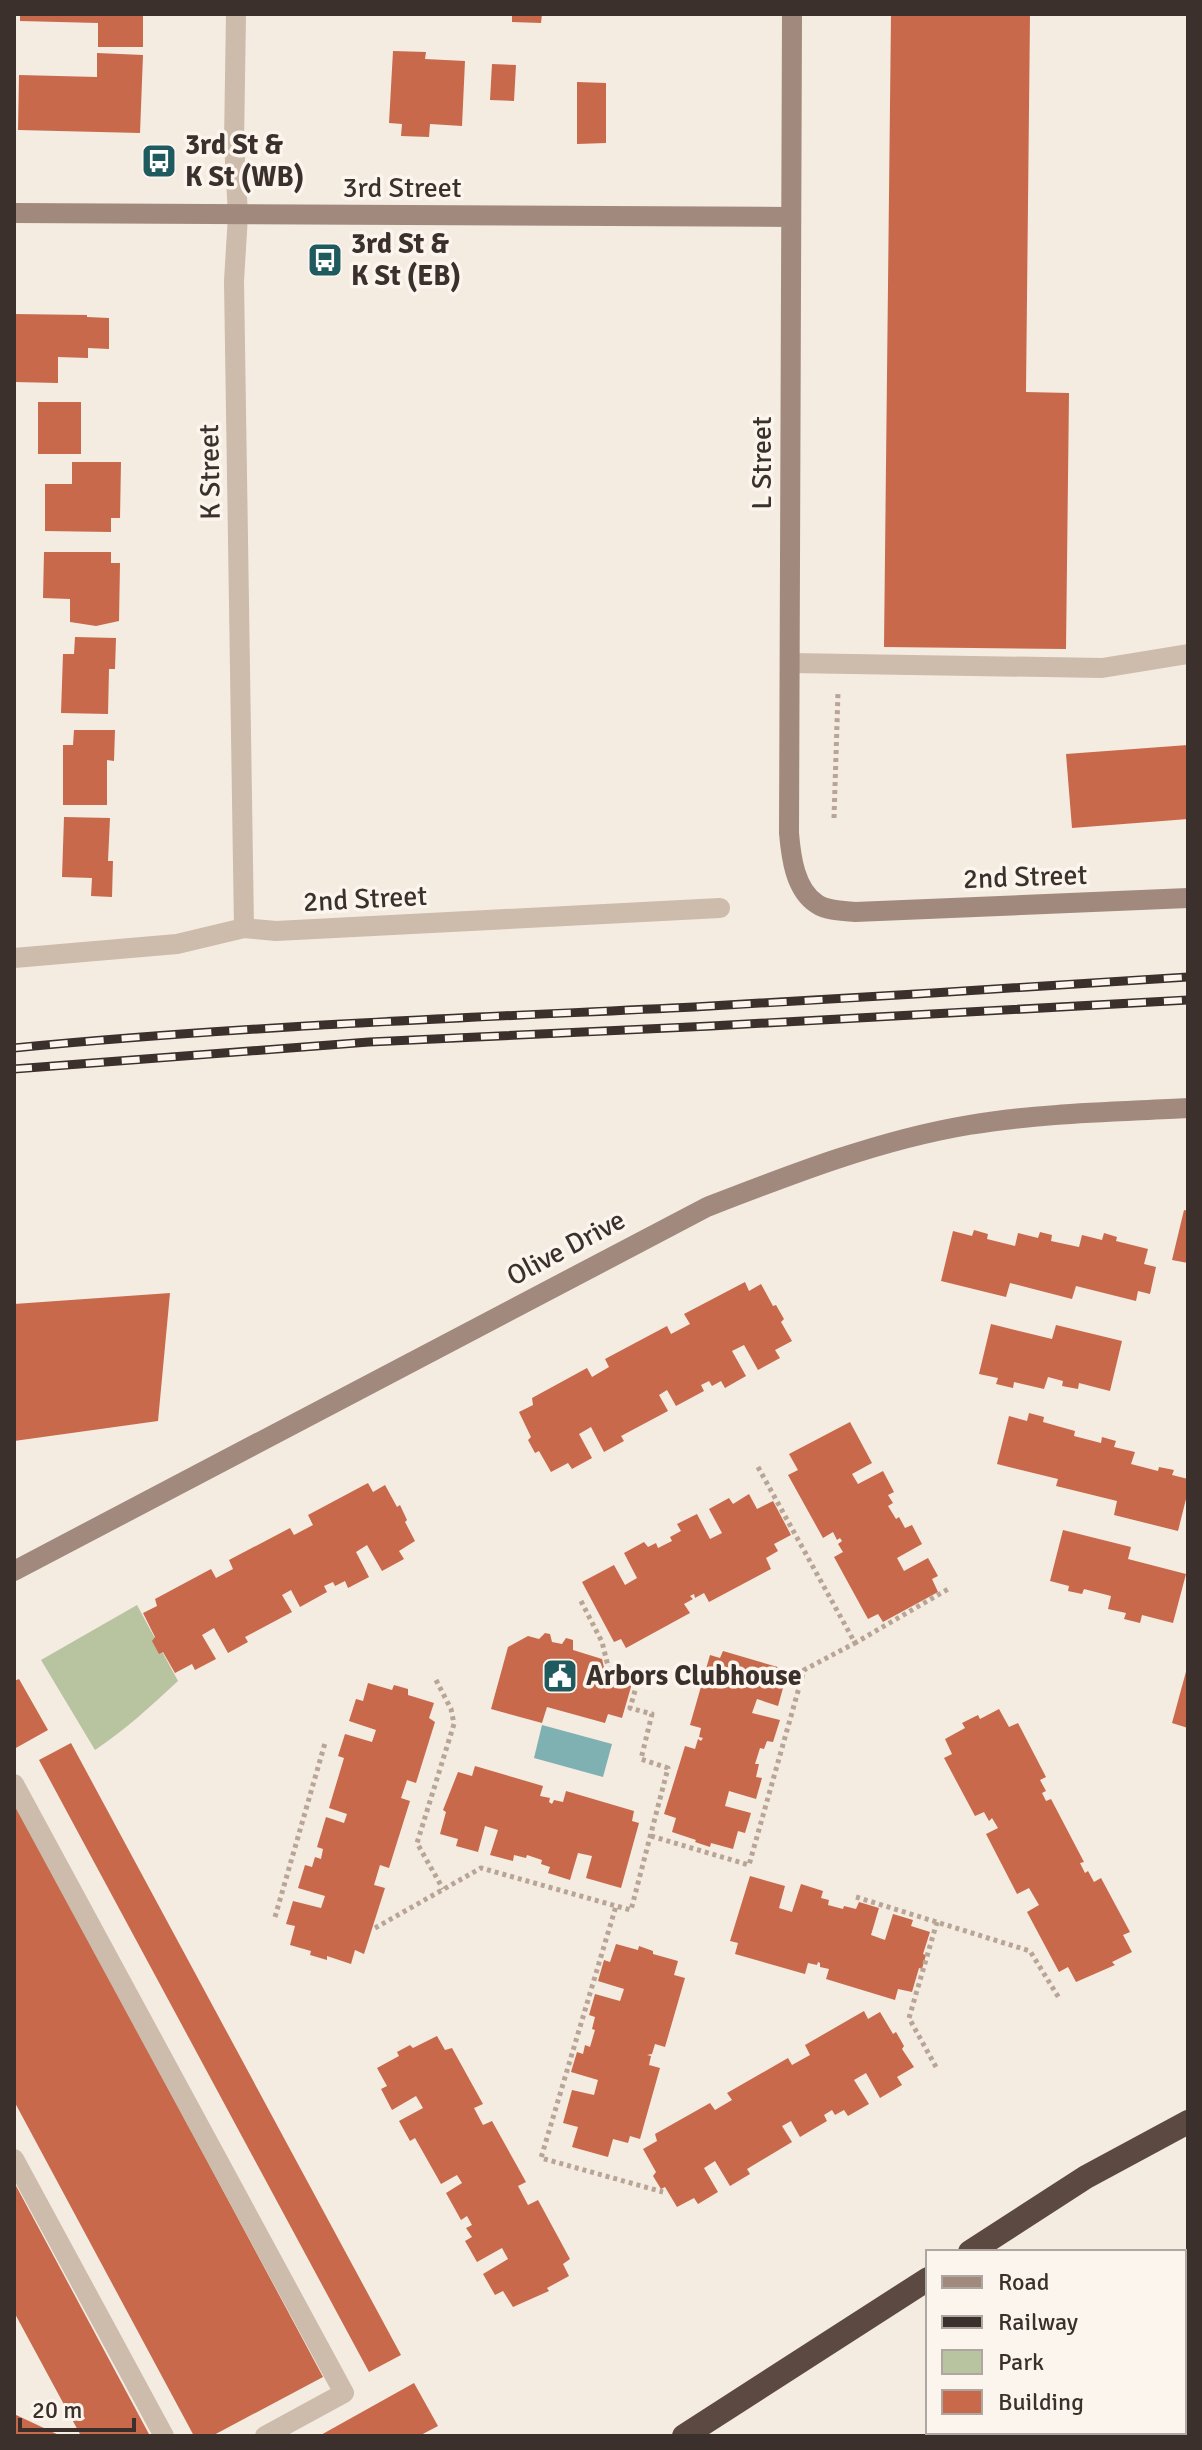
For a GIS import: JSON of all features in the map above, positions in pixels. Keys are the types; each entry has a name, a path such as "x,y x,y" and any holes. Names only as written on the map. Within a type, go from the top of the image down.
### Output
{"highway":[{"path":"973,2250 1086,2177 1188,2122"},
{"path":"684,2435 926,2280"}],"street":[{"name":"K Street","path":"236,14 234,143 238,215 234,281 244,928"},
{"name":"L Street","path":"792,14 790,845 801,884 818,905"},
{"name":"3rd Street","path":"14,213 790,217"},
{"path":"790,663 1102,668 1188,654"},
{"name":"2nd Street","path":"818,905 855,912 1188,898"},
{"name":"2nd Street","path":"14,958 177,944 244,928 276,931 720,908"},
{"name":"Olive Drive","path":"14,1571 707,1207 798,1172 879,1146 968,1126 1049,1115 1188,1108"},
{"path":"14,1784 344,2393 265,2436"},
{"path":"14,2159 164,2436"}],"path":[{"path":"834,663 838,685 834,818"},
{"path":"758,1467 855,1643"},
{"path":"651,1836 749,1865 804,1670 950,1588"},
{"path":"375,1928 481,1868 631,1910 668,1768 641,1759 652,1714 630,1708 639,1677 609,1670 602,1642 581,1601"},
{"path":"436,1680 451,1709 454,1724 417,1843 443,1889"},
{"path":"275,1917 325,1743"},
{"path":"856,1897 1030,1951 1059,1998"},
{"path":"616,1906 541,2158 663,2192"},
{"path":"936,2067 909,2018 937,1922"}],"green space":[{"path":"137,1605 178,1681 95,1750 41,1660"}],"water":[{"path":"542,1725 612,1744 603,1777 534,1758"}],"building":[{"path":"20,14 143,14 143,47 98,47 98,23 20,21"},
{"path":"512,14 542,14 541,23 512,22"},
{"path":"891,14 1030,14 1026,392 1069,393 1066,649 884,647"},
{"path":"393,51 426,52 425,59 465,61 462,126 430,124 429,137 401,136 402,124 389,123"},
{"path":"97,53 143,55 140,133 18,130 19,75 97,77"},
{"path":"492,64 516,65 514,101 490,100"},
{"path":"577,82 606,83 606,143 577,144"},
{"path":"14,314 109,318 109,349 88,348 88,358 58,357 58,383 14,382"},
{"path":"38,402 81,402 81,454 38,454"},
{"path":"72,462 121,462 120,518 111,518 111,532 45,531 45,484 72,484"},
{"path":"44,552 111,552 111,563 120,563 119,621 96,626 70,622 70,599 43,598"},
{"path":"75,637 116,638 115,669 109,669 108,714 61,713 63,654 74,654"},
{"path":"74,730 115,730 114,761 107,760 107,805 63,805 63,745 73,745"},
{"path":"1188,745 1188,819 1072,828 1066,754"},
{"path":"64,817 110,818 108,861 113,861 112,897 91,896 92,878 62,877"},
{"path":"1184,1210 1188,1211 1188,1263 1172,1260"},
{"path":"974,1230 988,1234 987,1239 1015,1246 1018,1233 1038,1238 1040,1232 1052,1235 1051,1241 1079,1247 1082,1235 1102,1240 1104,1233 1117,1237 1116,1241 1148,1249 1144,1264 1156,1267 1150,1294 1138,1291 1136,1301 1076,1286 1072,1299 1010,1283 1006,1297 941,1281 953,1231 972,1236"},
{"path":"745,1282 749,1291 761,1284 784,1319 781,1322 792,1341 775,1350 780,1358 758,1370 744,1345 732,1351 746,1376 725,1388 721,1381 712,1386 709,1381 701,1385 704,1391 676,1406 667,1390 659,1395 668,1411 621,1436 624,1441 604,1452 591,1427 579,1434 592,1458 572,1469 568,1463 551,1472 539,1451 535,1453 528,1440 531,1437 519,1412 533,1405 532,1398 587,1368 592,1377 609,1367 605,1359 667,1326 671,1334 690,1324 684,1314"},
{"path":"170,1293 158,1421 14,1441 14,1304"},
{"path":"991,1324 1052,1339 1056,1325 1122,1341 1110,1391 1079,1383 1078,1389 1062,1386 1063,1381 1048,1377 1044,1389 1014,1382 1013,1388 996,1384 998,1378 979,1374"},
{"path":"1029,1413 1044,1417 1043,1422 1075,1431 1074,1436 1101,1443 1102,1437 1116,1441 1114,1447 1135,1452 1131,1464 1158,1471 1159,1467 1174,1470 1172,1475 1188,1479 1178,1531 1114,1515 1117,1501 1056,1486 1058,1479 997,1464 1009,1416 1027,1421"},
{"path":"850,1422 872,1463 852,1474 858,1484 883,1471 894,1492 888,1495 893,1503 888,1506 905,1528 912,1525 922,1544 897,1558 904,1571 928,1558 938,1576 932,1579 938,1592 883,1622 878,1614 868,1619 834,1557 843,1552 838,1544 842,1541 840,1538 837,1540 833,1532 823,1538 788,1475 798,1470 789,1454"},
{"path":"368,1483 373,1492 385,1485 397,1507 400,1505 415,1541 399,1551 404,1559 382,1571 367,1545 356,1552 369,1577 348,1588 345,1581 335,1586 333,1582 324,1586 327,1592 300,1607 291,1590 282,1595 292,1612 245,1637 248,1642 228,1653 214,1628 202,1635 216,1659 195,1670 192,1664 175,1673 163,1652 159,1654 152,1641 155,1637 143,1613 157,1606 155,1599 211,1569 216,1578 233,1569 229,1560 290,1528 294,1535 313,1525 308,1515"},
{"path":"749,1494 757,1509 773,1501 791,1535 774,1544 778,1551 766,1558 771,1569 709,1602 704,1593 695,1598 694,1594 690,1596 693,1599 684,1604 690,1613 626,1648 621,1639 614,1642 582,1582 614,1565 625,1585 637,1578 624,1553 644,1542 648,1547 656,1543 658,1548 672,1541 670,1537 681,1531 677,1524 697,1514 710,1539 722,1533 709,1509 729,1498 733,1504"},
{"path":"1063,1530 1131,1547 1128,1559 1186,1574 1173,1623 1142,1615 1140,1623 1124,1619 1126,1613 1108,1609 1111,1596 1084,1589 1082,1594 1068,1591 1069,1586 1050,1581"},
{"name":"Arbors Clubhouse","path":"545,1633 550,1634 552,1642 562,1644 566,1638 573,1640 573,1650 602,1659 605,1672 633,1680 622,1718 608,1714 605,1723 547,1707 542,1723 491,1709 508,1647 528,1636 539,1639"},
{"path":"723,1651 788,1670 778,1706 757,1699 752,1713 780,1720 773,1742 767,1741 764,1749 760,1748 755,1764 759,1764 756,1777 762,1778 756,1799 729,1791 725,1806 751,1813 745,1833 738,1831 733,1849 711,1843 710,1847 672,1832 676,1818 664,1814 685,1746 695,1749 698,1739 701,1741 703,1738 699,1737 701,1728 690,1725 710,1655 720,1658"},
{"path":"1188,1668 1188,1728 1172,1723"},
{"path":"19,1679 48,1730 14,1749 14,1681"},
{"path":"368,1683 392,1690 394,1685 408,1689 408,1695 434,1703 429,1718 435,1722 416,1783 407,1780 401,1798 410,1801 389,1868 380,1865 374,1885 385,1888 364,1954 355,1950 351,1964 327,1956 327,1960 310,1955 311,1951 290,1945 295,1926 286,1924 293,1901 321,1908 325,1896 298,1888 305,1865 312,1867 315,1857 321,1859 323,1849 317,1847 326,1817 344,1823 347,1814 329,1808 344,1758 338,1756 345,1734 372,1742 376,1730 349,1721 356,1699 363,1701"},
{"path":"999,1709 1009,1727 1018,1723 1046,1777 1040,1780 1046,1791 1042,1793 1046,1801 1051,1799 1084,1862 1080,1863 1085,1873 1088,1871 1094,1882 1101,1878 1130,1932 1123,1935 1132,1952 1112,1962 1115,1965 1076,1982 1068,1967 1059,1972 1027,1912 1039,1905 1029,1888 1017,1894 986,1834 998,1828 984,1812 975,1816 944,1758 952,1754 945,1739 965,1728 962,1723 978,1715 980,1719"},
{"path":"71,1743 401,2355 369,2372 39,1760"},
{"path":"475,1766 543,1786 540,1796 550,1798 552,1804 554,1800 563,1802 566,1791 634,1811 632,1821 639,1823 621,1888 586,1878 592,1856 578,1853 570,1880 548,1873 550,1867 541,1864 542,1860 527,1855 526,1858 514,1855 513,1861 490,1855 498,1830 485,1826 478,1852 456,1846 458,1839 440,1834 446,1812 443,1810 458,1772 472,1776"},
{"path":"16,1804 323,2377 212,2436 194,2436 14,2101"},
{"path":"750,1876 785,1886 779,1908 792,1912 801,1884 823,1891 821,1898 829,1900 828,1905 856,1909 859,1902 879,1908 871,1935 885,1940 893,1914 913,1920 911,1926 930,1932 922,1969 919,1968 912,1992 898,1989 895,2000 826,1979 829,1969 820,1967 818,1962 817,1965 808,1963 805,1974 735,1954 738,1943 730,1941"},
{"path":"616,1944 638,1950 639,1946 653,1951 653,1954 678,1961 674,1975 685,1978 665,2047 655,2044 652,2054 647,2055 651,2056 649,2065 660,2068 640,2139 630,2136 628,2143 613,2139 608,2157 572,2147 578,2127 563,2123 572,2090 594,2095 598,2080 571,2072 577,2052 583,2054 585,2045 590,2047 595,2017 589,2015 595,1994 620,2001 624,1989 598,1981 604,1960 610,1962"},
{"path":"864,2011 868,2019 880,2012 904,2046 902,2049 914,2067 897,2077 902,2085 880,2098 866,2073 854,2080 869,2104 848,2116 844,2110 835,2115 832,2110 824,2115 827,2121 800,2137 791,2121 782,2126 792,2142 747,2169 750,2174 730,2186 715,2161 704,2168 718,2192 698,2204 694,2198 677,2207 665,2187 661,2189 653,2176 656,2172 643,2149 657,2141 655,2134 710,2103 715,2110 732,2100 727,2093 788,2058 792,2065 810,2055 805,2045"},
{"path":"437,2036 445,2050 452,2048 483,2104 474,2108 483,2125 492,2121 526,2182 518,2186 528,2205 538,2200 570,2259 563,2264 569,2276 547,2288 549,2291 513,2307 503,2291 495,2295 483,2274 508,2259 502,2248 477,2262 465,2241 472,2237 466,2228 472,2225 467,2216 461,2220 446,2193 462,2183 457,2175 441,2184 415,2138 410,2141 399,2121 423,2108 416,2096 392,2110 381,2089 387,2086 377,2068 399,2056 397,2052 410,2045 413,2048"},
{"path":"14,2182 150,2436 81,2436 14,2312"},
{"path":"414,2383 438,2426 419,2436 319,2436"},
{"path":"14,2414 61,2436 14,2436"}],"railway":[{"path":"14,1048 269,1028 694,1007 1188,977"},
{"path":"14,1069 369,1042 1188,1000"}],"place":[{"name":"3rd St & K St (WB)","path":"159,161"},
{"name":"3rd St & K St (EB)","path":"325,260"},
{"name":"Arbors Clubhouse","path":"560,1676"}]}
